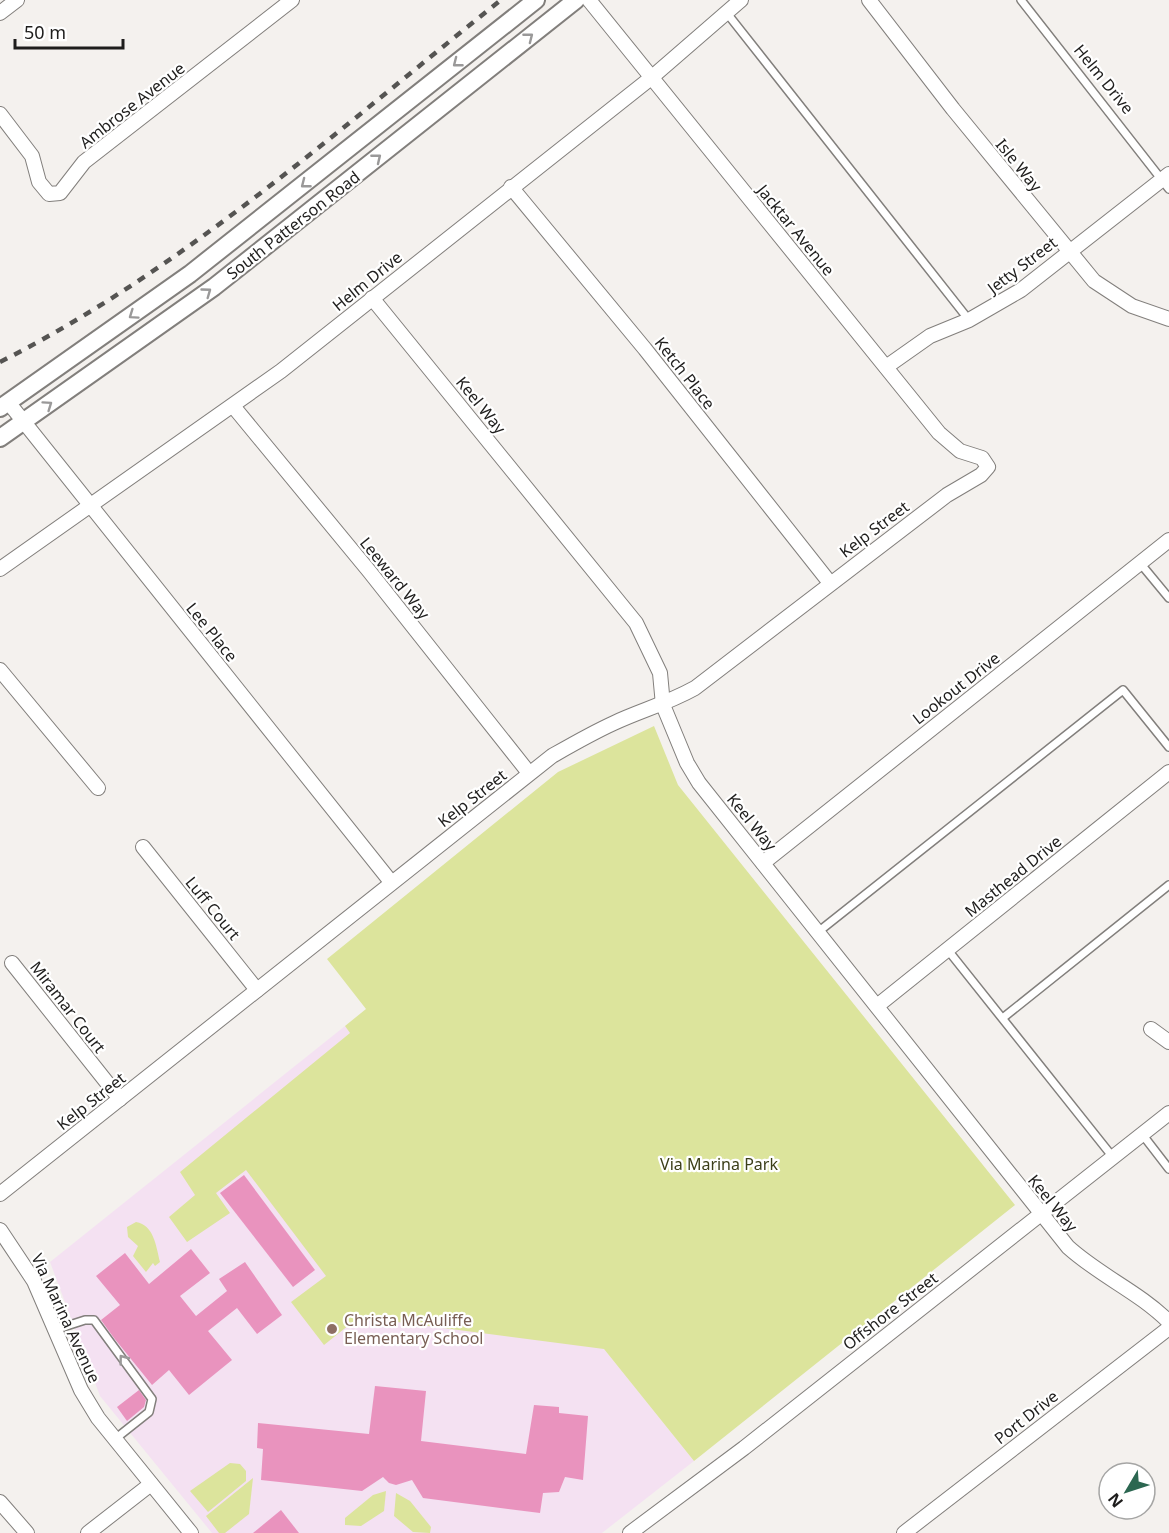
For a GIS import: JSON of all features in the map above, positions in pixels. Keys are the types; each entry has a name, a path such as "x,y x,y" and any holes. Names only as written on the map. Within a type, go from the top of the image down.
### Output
{"street":[{"path":"0,14 17,0"},
{"name":"Ambrose Avenue","path":"0,114 32,156 42,188 53,195 65,189 84,162 292,0"},
{"name":"South Patterson Road","path":"4,405 190,274 536,0"},
{"name":"South Patterson Road","path":"0,438 214,287 576,0"},
{"name":"Jacktar Avenue","path":"589,0 950,445 982,458 988,467"},
{"name":"Helm Drive","path":"0,569 281,371 651,78 741,0"},
{"name":"Isle Way","path":"869,0 1068,252 1094,281 1132,306 1169,319"},
{"name":"Jetty Street","path":"886,367 930,336 969,320 1021,290 1068,252 1167,180"},
{"name":"Ketch Place","path":"511,187 645,349 830,583"},
{"name":"Keel Way","path":"372,298 636,623 660,674 663,705 687,763 699,783 1039,1214 1089,1266 1145,1301 1169,1322"},
{"name":"Lee Place","path":"4,405 24,422 391,882"},
{"name":"Leeward Way","path":"233,406 369,570 530,773"},
{"name":"Kelp Street","path":"0,1194 530,773 584,737 616,722 663,705 709,679 830,583 947,495 981,475 988,467"},
{"name":"Lookout Drive","path":"763,863 1169,540"},
{"path":"0,670 98,788"},
{"name":"Masthead Drive","path":"877,1006 1169,772"},
{"name":"Luff Court","path":"143,848 257,990"},
{"name":"Miramar Court","path":"12,963 120,1099"},
{"path":"1151,1029 1169,1042"},
{"name":"Offshore Street","path":"630,1533 754,1440 1169,1113"},
{"name":"Via Marina Avenue","path":"0,1230 34,1281 81,1390 115,1439 191,1533"},
{"name":"Port Drive","path":"904,1533 1169,1328"},
{"path":"88,1533 151,1484"},
{"path":"0,1502 27,1533"}],"lane":[{"name":"Helm Drive","path":"1020,0 1167,180"},
{"path":"726,12 969,320"},
{"path":"1140,563 1169,598"},
{"path":"818,932 1123,690 1169,747"},
{"path":"1004,1017 1167,890"},
{"path":"947,950 1004,1017 1113,1156"},
{"path":"1142,1134 1169,1169"},
{"path":"54,1330 85,1320 94,1320 152,1399 149,1412 115,1439"}],"shaded area":[{"name":"Christa McAuliffe Elementary School","path":"345,1026 694,1461 602,1533 212,1533 100,1396 50,1262"}],"green space":[{"name":"Via Marina Park","path":"654,726 678,785 1015,1205 694,1461 604,1349 359,1317 324,1345 291,1302 326,1276 246,1170 216,1193 230,1213 187,1242 169,1217 195,1195 180,1172 350,1033 345,1026 366,1009 327,959 558,772"},
{"path":"136,1222 147,1227 150,1232 160,1262 155,1266 153,1263 146,1272 133,1256 138,1246 128,1237 127,1227"},
{"path":"230,1463 240,1464 246,1471 246,1481 208,1512 190,1491"},
{"path":"253,1478 249,1514 225,1533 219,1533 206,1516"},
{"path":"386,1491 384,1511 361,1526 345,1525 345,1518 373,1495"},
{"path":"396,1493 410,1501 431,1527 430,1533 413,1532 394,1516"}],"building":[{"path":"244,1175 315,1270 293,1287 220,1193"},
{"path":"191,1249 210,1273 180,1296 196,1316 227,1291 219,1279 245,1262 282,1315 257,1334 237,1308 208,1331 232,1360 189,1395 169,1370 152,1385 114,1338 101,1320 120,1305 96,1276 125,1253 149,1284"},
{"path":"375,1386 426,1391 421,1441 526,1454 534,1405 559,1407 559,1413 588,1416 583,1480 565,1477 559,1492 543,1493 540,1513 423,1498 412,1480 396,1485 389,1483 383,1477 362,1491 261,1480 263,1449 257,1448 258,1423 369,1434"},
{"path":"139,1390 146,1400 144,1407 127,1421 117,1407"},
{"path":"281,1510 299,1533 253,1533"}],"railway":[{"path":"0,362 68,325 197,240 320,146 501,0"}],"place":[{"name":"Christa McAuliffe Elementary School","path":"332,1329"}]}
